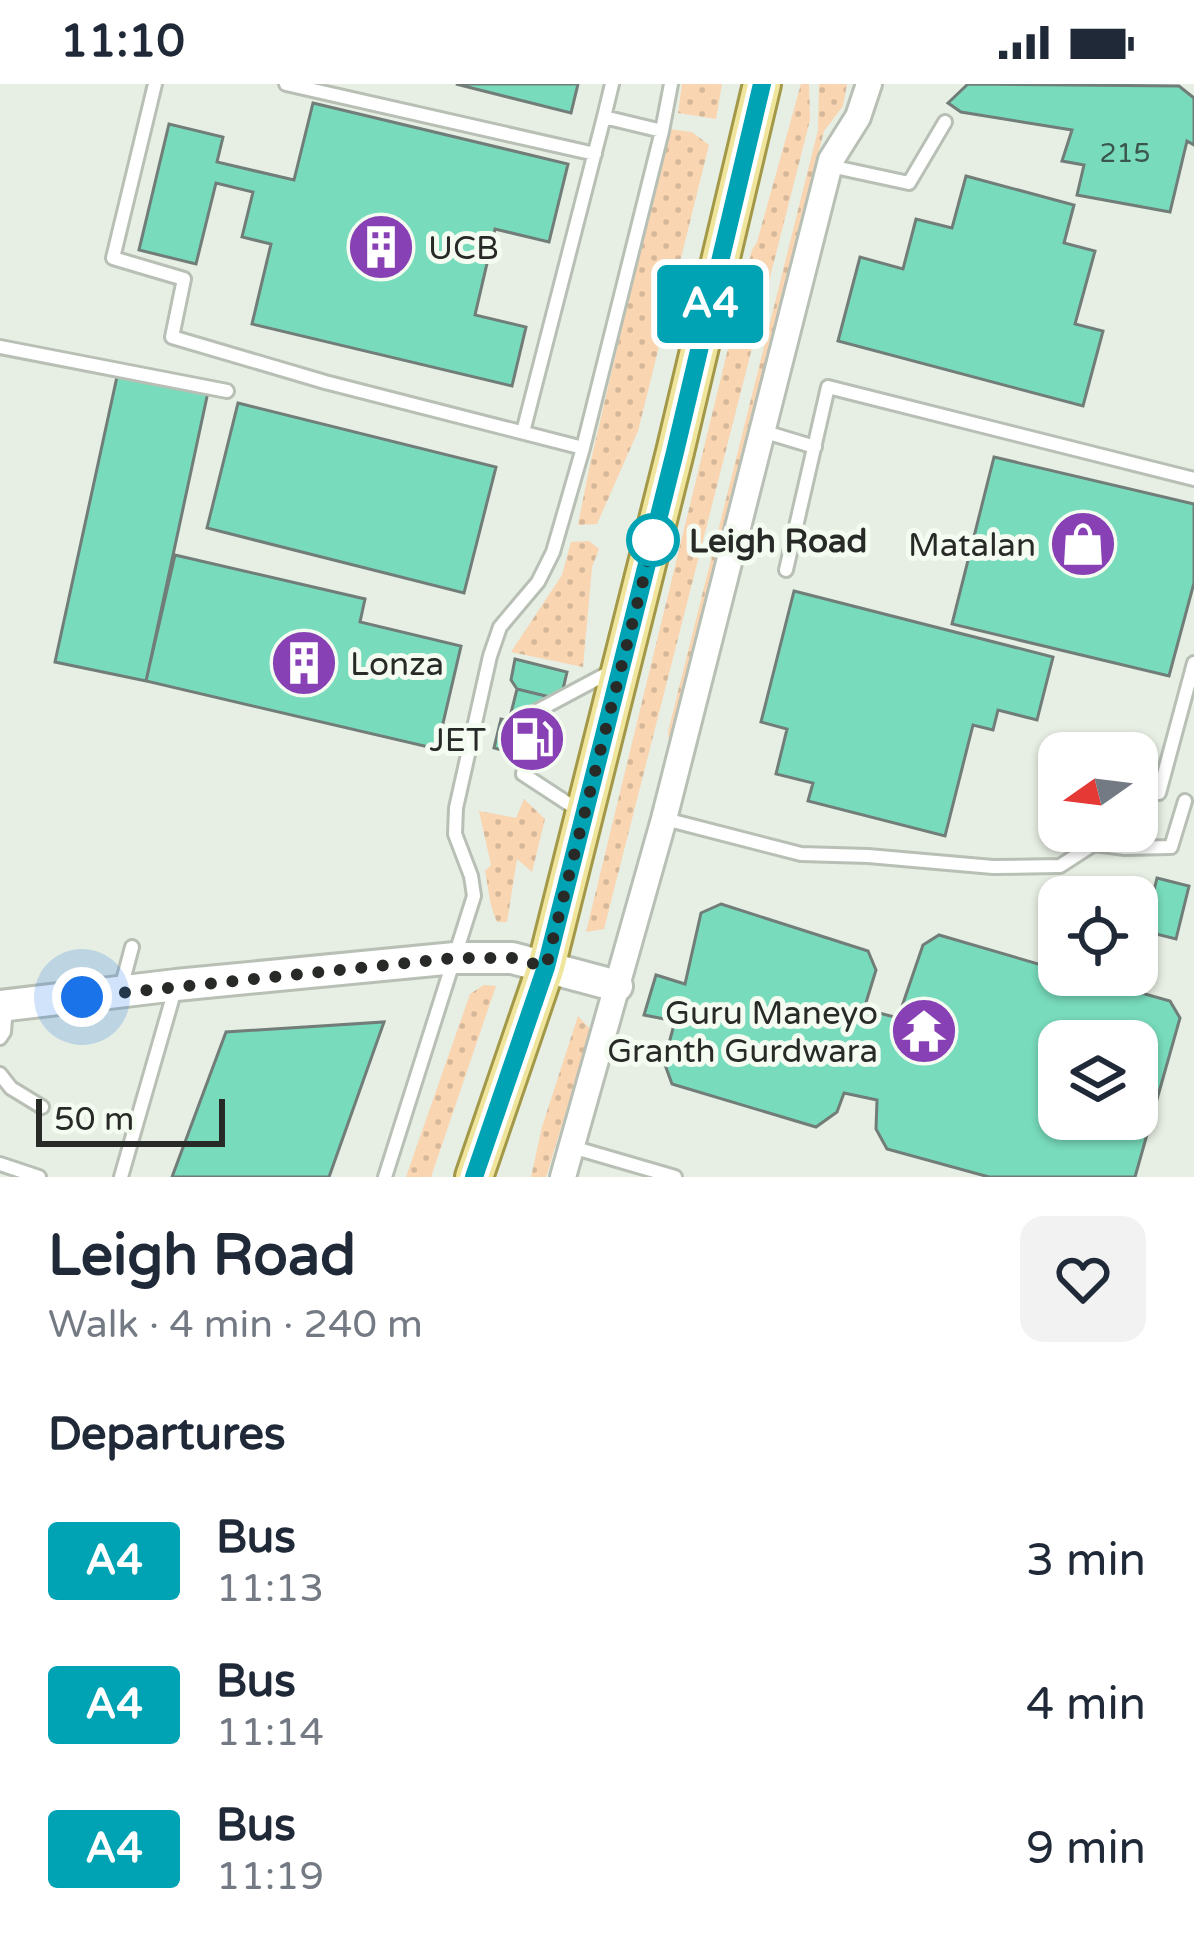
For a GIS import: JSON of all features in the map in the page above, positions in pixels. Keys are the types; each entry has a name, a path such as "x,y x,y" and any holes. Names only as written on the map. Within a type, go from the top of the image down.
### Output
{"main road":[{"path":"474,1177 546,967 762,84"}],"street":[{"path":"563,1177 664,819 829,165 858,117 869,84"},
{"path":"3,1006 455,958 512,958 617,986"}],"lane":[{"path":"155,84 113,258 184,279 172,338 584,448"},
{"path":"286,84 595,154"},
{"path":"524,432 612,84"},
{"path":"385,1177 474,896 455,834 456,808 490,656 500,627 549,564 584,448 670,84"},
{"path":"604,117 662,131"},
{"path":"829,165 909,183 945,122"},
{"path":"0,347 226,391"},
{"path":"786,570 828,387 1194,479"},
{"path":"762,431 815,447"},
{"path":"1159,793 1194,663"},
{"path":"584,814 523,774 537,711 622,666"},
{"path":"664,819 801,854 993,867 1060,866 1094,844 1171,847 1184,801"},
{"path":"120,993 132,947"},
{"path":"121,1177 176,985"},
{"path":"0,1039 3,1006"},
{"path":"0,1074 11,1088 42,1107"},
{"path":"572,1147 675,1177"},
{"path":"0,1164 39,1177"}],"shaded area":[{"path":"682,84 722,84 716,119 678,113"},
{"path":"801,84 809,84 810,120 604,929 586,932 752,250"},
{"path":"819,84 847,84 843,106 824,131 670,749 668,732 818,130"},
{"path":"668,129 692,132 709,145 638,431 597,524 578,525 589,469"},
{"path":"589,541 599,549 592,567 583,667 511,652 562,575 571,542"},
{"path":"524,799 545,819 532,872 517,859 507,922 497,922 485,871 491,865 479,811 516,818"},
{"path":"484,985 496,986 431,1177 406,1177 470,994"},
{"path":"578,1016 591,1030 546,1177 531,1177 542,1127"}],"building":[{"path":"456,84 578,84 571,113"},
{"path":"968,84 1179,86 1194,98 1194,145 1187,141 1170,212 1077,195 1084,165 1062,161 1072,130 961,112 948,103"},
{"name":"UCB","path":"313,103 568,164 549,242 495,229 475,315 526,327 512,386 252,324 271,244 242,237 253,192 216,183 196,264 139,250 169,124 223,137 217,162 294,180"},
{"path":"966,176 1074,205 1064,243 1095,251 1075,324 1103,331 1083,406 838,341 860,257 903,269 916,219 952,228"},
{"path":"118,372 208,392 146,681 55,662"},
{"name":"Lonza","path":"238,403 496,467 464,593 207,528"},
{"name":"Matalan","path":"994,457 1194,504 1194,583 1169,676 952,624"},
{"name":"Lonza","path":"175,555 365,599 360,622 461,646 437,749 146,681"},
{"path":"794,591 1053,657 1037,720 998,710 993,730 973,725 945,836 808,801 813,783 776,774 787,729 761,722"},
{"path":"515,659 567,672 563,689 554,698 517,689 511,680"},
{"path":"517,689 554,698 547,726 555,728 546,762 494,748 501,719 509,721"},
{"path":"1158,878 1189,886 1176,939 1158,934"},
{"name":"Guru Maneyo Granth Gurdwara","path":"721,904 868,951 876,970 864,1009 898,1018 923,945 939,935 1038,964 1038,996 1152,996 1170,1001 1180,1018 1158,1096 1158,1020 1038,1020 1038,1140 1145,1140 1135,1177 989,1177 887,1149 876,1129 877,1100 844,1093 837,1112 816,1127 672,1084 664,1062 675,1021 644,1015 656,975 685,984 701,913"},
{"path":"384,1022 329,1177 172,1177 226,1032"}],"bus line":[{"name":"A4","path":"474,1177 546,967 762,84"}],"place":[{"name":"UCB","path":"381,247"},
{"name":"Leigh Road","path":"653,540"},
{"name":"Matalan","path":"1083,544"},
{"name":"Lonza","path":"304,663"},
{"name":"JET","path":"532,739"},
{"name":"Guru Maneyo Granth Gurdwara","path":"924,1031"}],"route":[{"path":"82,997 455,958 512,958 546,967 653,540"}]}
